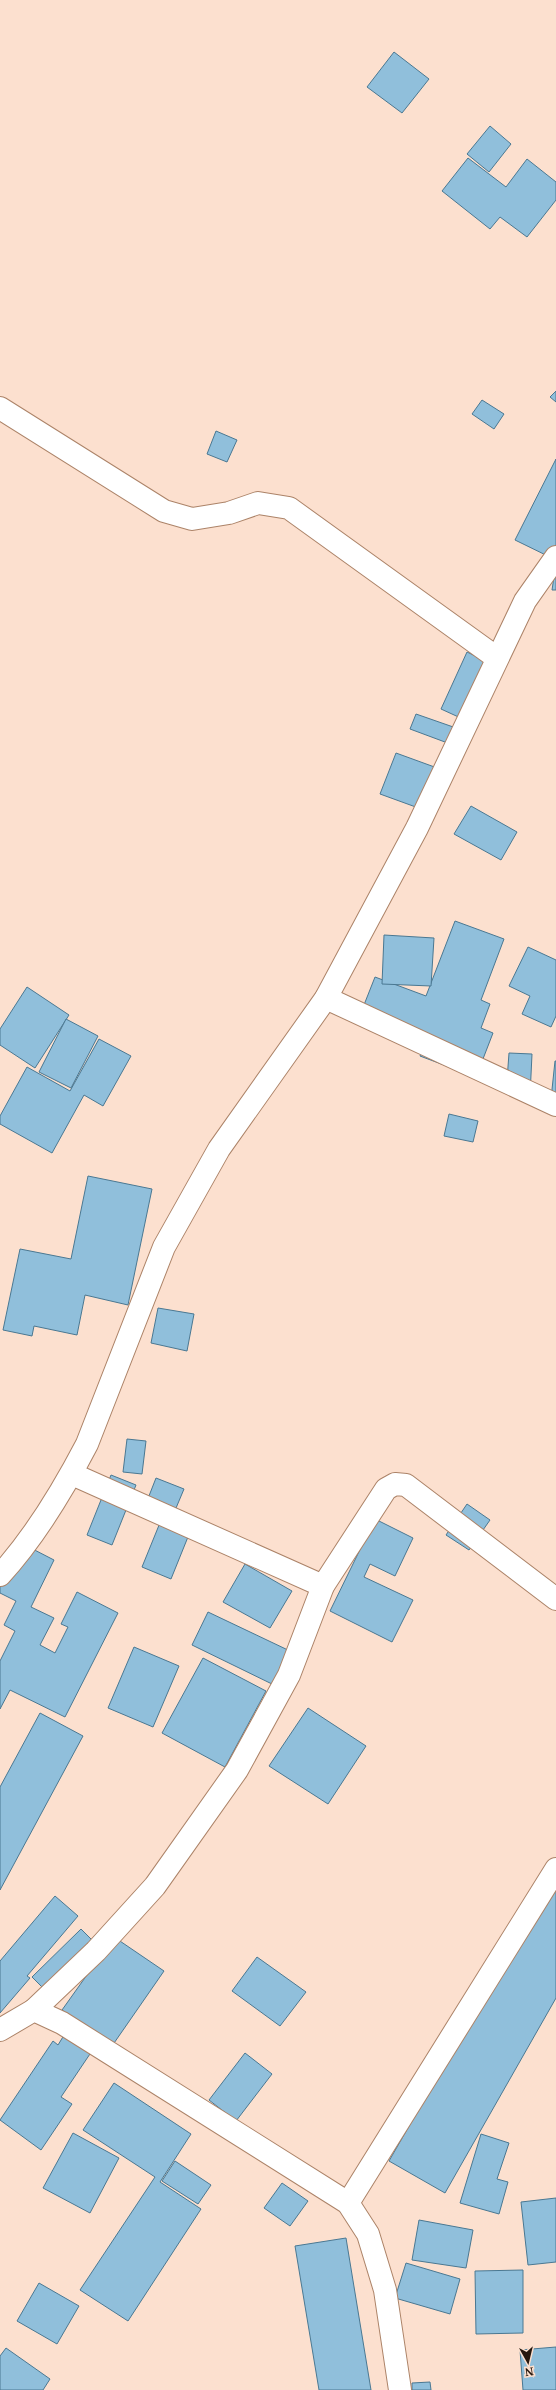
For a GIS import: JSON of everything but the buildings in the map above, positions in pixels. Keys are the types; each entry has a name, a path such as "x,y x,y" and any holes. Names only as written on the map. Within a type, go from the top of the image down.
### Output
{"street":[{"path":"0,408 164,511 192,519 229,513 258,503 289,508 498,658"},
{"path":"0,1575 16,1558 72,1474 87,1444 164,1247 219,1149 326,998 417,828 525,600 556,557"},
{"path":"326,998 556,1105"},
{"path":"72,1474 323,1586"},
{"path":"0,2030 34,2010 96,1951 155,1886 237,1770 289,1675 323,1586 386,1489 395,1484 406,1485 556,1599"},
{"path":"348,2204 556,1869"},
{"path":"34,2010 62,2023 348,2204 368,2234 385,2290 400,2390"}]}
